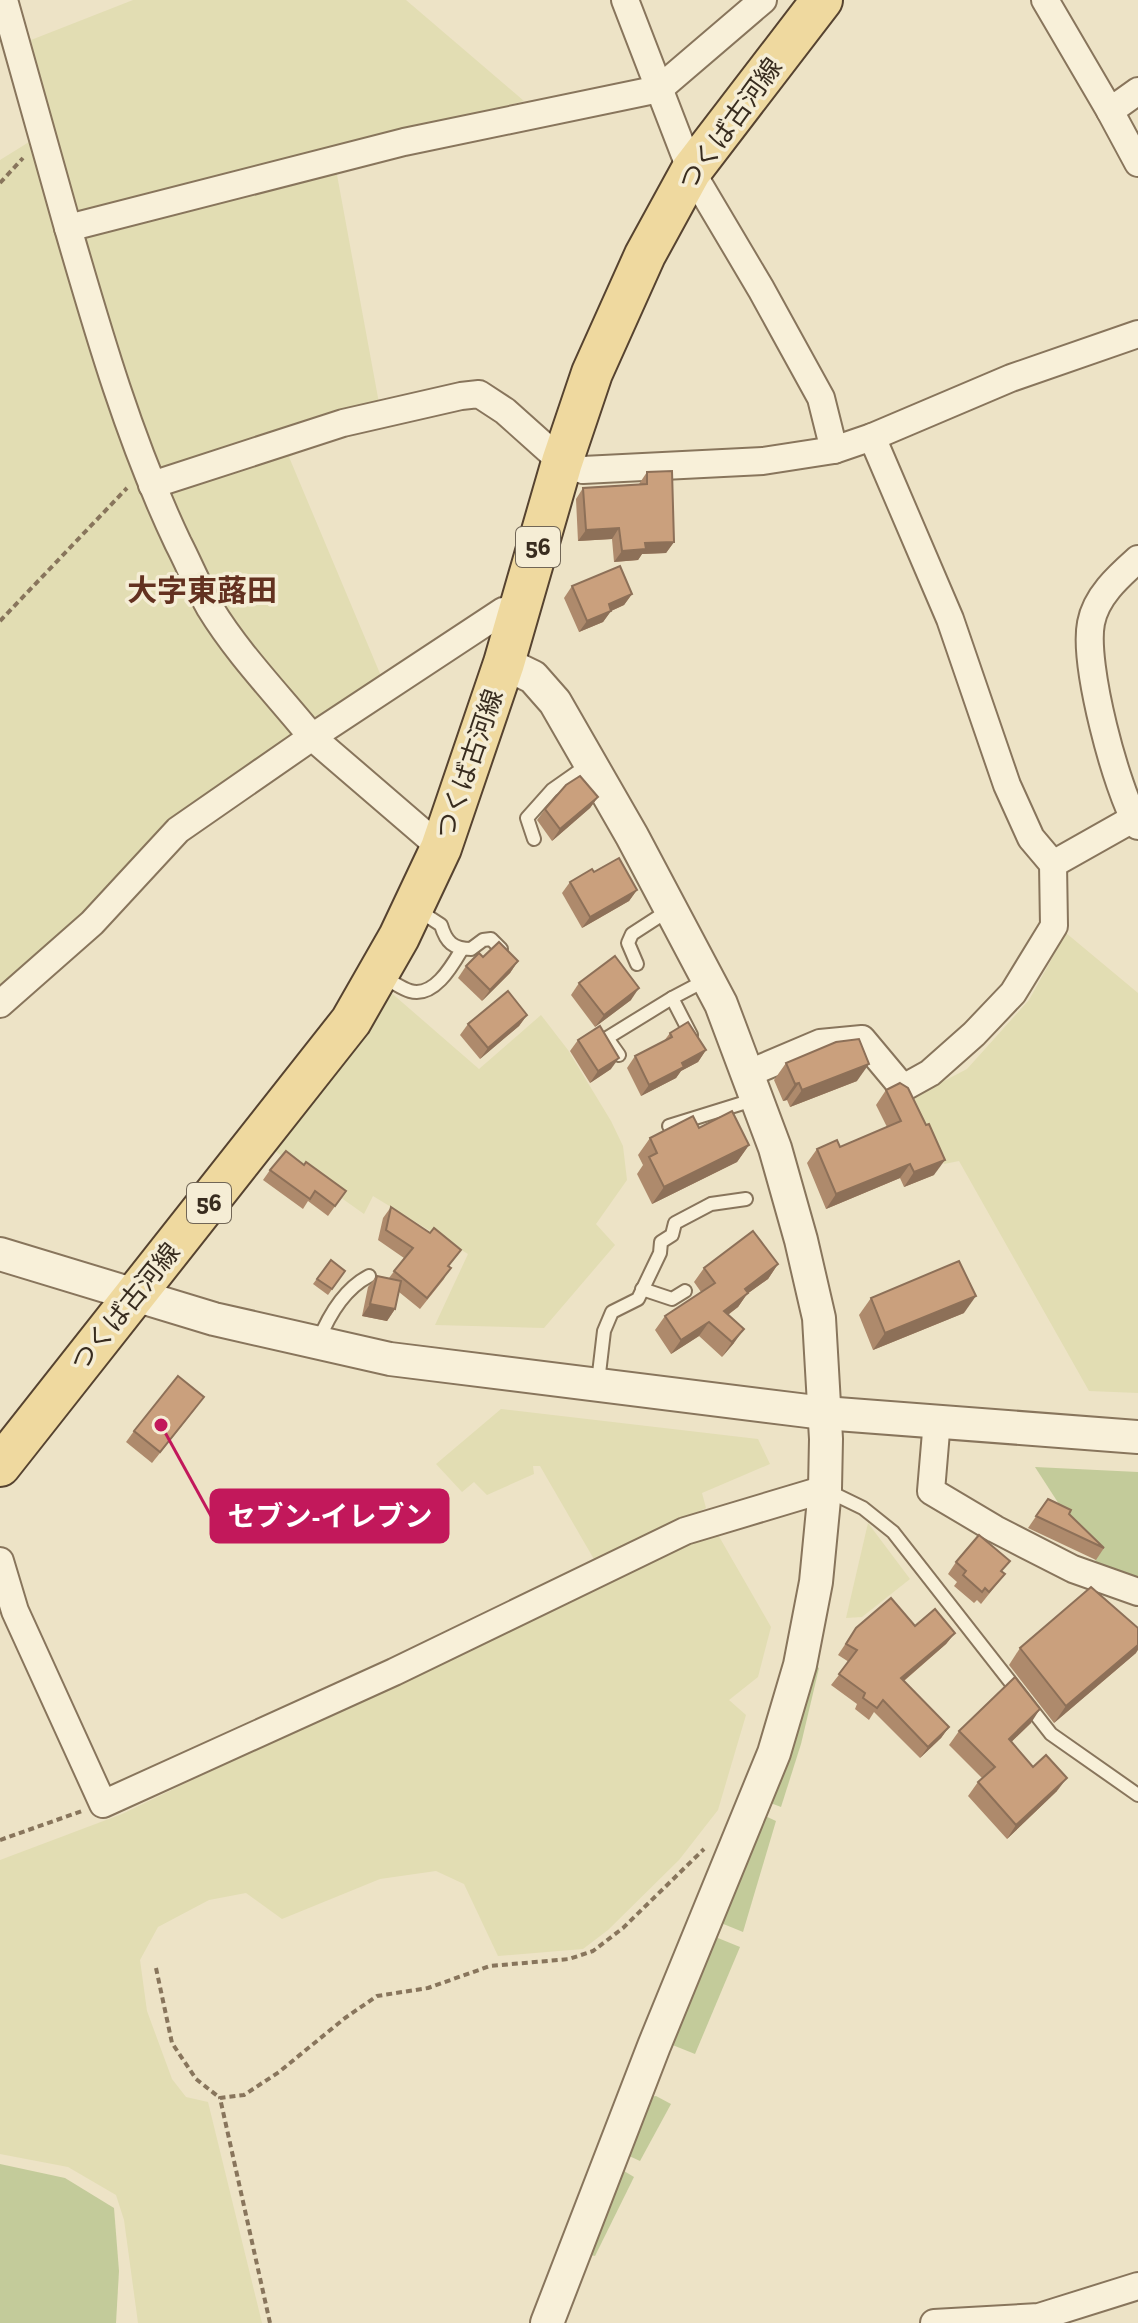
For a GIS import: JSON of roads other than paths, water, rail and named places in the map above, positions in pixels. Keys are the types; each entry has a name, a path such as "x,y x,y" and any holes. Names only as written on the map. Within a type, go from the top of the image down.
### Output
{"main road":[{"name":"つくば古河線","path":"0,1466 351,1021 441,848 504,663 562,462 598,360 645,255 691,171 822,0"}],"street":[{"path":"4,0 41,139 95,320 149,477 210,608 312,737 441,848"},
{"path":"625,0 691,171 821,398 834,450"},
{"path":"68,228 404,142 659,89 763,0"},
{"path":"1045,0 1138,163"},
{"path":"1110,111 1138,91"},
{"path":"149,477 343,423 479,394 505,411 562,462 583,470 763,461 834,450 1011,378 1138,334"},
{"path":"752,1087 820,1043 862,1039 903,1088 930,1073 974,1034 1013,993 1054,926 1053,864 1031,838 1007,785 950,619 872,437"},
{"path":"1053,864 1137,820 1117,777 1092,672 1091,622 1109,585 1138,559"},
{"path":"0,1004 92,923 178,830 503,611 519,613"},
{"path":"504,663 533,677 542,685 592,762 721,1004 775,1148 793,1209 819,1318 824,1413 825,1489 816,1582 800,1665 774,1753 654,2046 547,2323"},
{"path":"0,1254 214,1319 390,1359 824,1413 1138,1437"},
{"path":"937,1420 931,1491 995,1529 1073,1569 1138,1592"},
{"path":"0,1561 15,1611 103,1804 394,1672 685,1531 825,1489"},
{"path":"934,2323 1039,2317 1138,2286"}],"lane":[{"path":"534,839 527,818 552,790 592,762"},
{"path":"413,907 441,925 445,939 451,945 471,949 483,940 491,939 501,949"},
{"path":"637,964 628,943 632,934 671,908"},
{"path":"376,976 413,993 424,991 451,967 462,949"},
{"path":"619,1055 607,1038 708,979"},
{"path":"672,998 691,1035"},
{"path":"669,1126 752,1087"},
{"path":"597,1385 604,1331 612,1312 638,1299 660,1253 661,1242 672,1235 675,1223 711,1204 746,1199"},
{"path":"317,1343 326,1322 351,1287 369,1276"},
{"path":"642,1289 672,1299 685,1291"},
{"path":"825,1489 863,1508 893,1532 1051,1734 1138,1795"}],"place":[{"name":"セブン-イレブン","path":"161,1425"}],"district":[{"name":"大字東蕗田","path":"202,591"}]}
